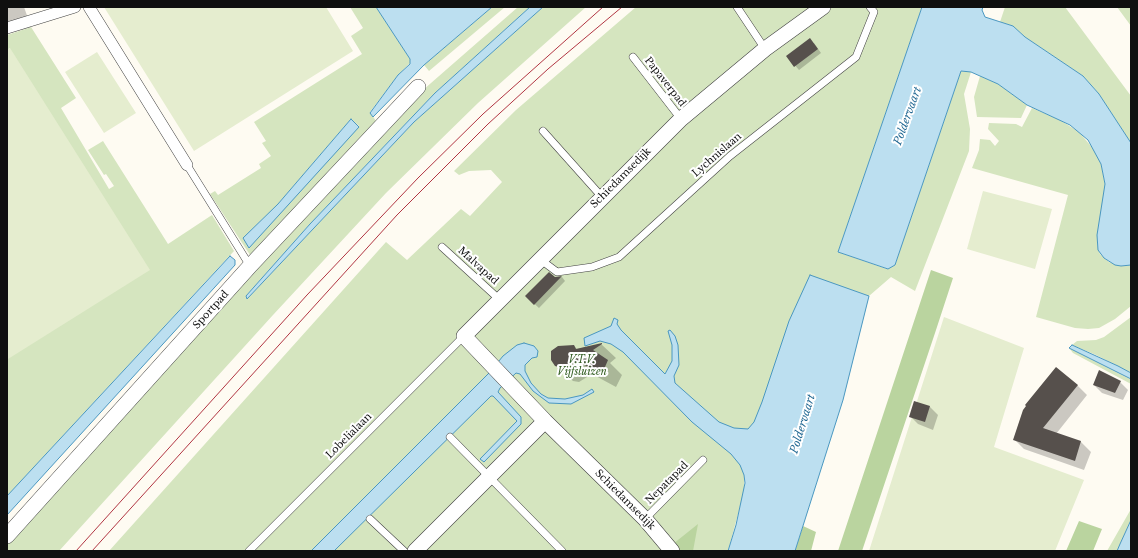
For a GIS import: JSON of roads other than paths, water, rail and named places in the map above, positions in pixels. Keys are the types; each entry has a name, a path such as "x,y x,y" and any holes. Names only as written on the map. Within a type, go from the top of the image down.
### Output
{"street":[{"path":"7,28 75,7"},
{"path":"89,7 187,165"},
{"name":"Schiedamsedijk","path":"672,551 645,519 545,421 464,336 681,119 765,49 823,7"},
{"name":"Sportpad","path":"7,536 250,266 418,87"},
{"path":"415,551 545,421"}],"lane":[{"path":"737,7 765,49"},
{"name":"Lychnislaan","path":"541,260 556,272 592,267 619,257 730,156 856,57 874,12 870,7"},
{"name":"Papaverpad","path":"633,57 681,119"},
{"path":"543,131 602,197"},
{"path":"187,165 250,266"},
{"name":"Malvapad","path":"442,247 500,300"},
{"name":"Lobelialaan","path":"249,551 464,336"},
{"path":"450,437 562,551"},
{"name":"Nepatapad","path":"645,519 703,460"},
{"path":"370,519 404,551"}],"water":[{"path":"376,7 492,7 424,65 373,117 370,113 398,75 410,64 410,59"},
{"path":"530,7 543,7 414,122 247,299 246,296 310,224 435,93"},
{"name":"Poldervaart","path":"922,7 983,7 982,10 985,17 1013,26 1025,37 1083,76 1099,94 1131,143 1131,265 1115,265 1104,258 1098,250 1097,235 1105,184 1101,164 1088,140 1070,125 1027,105 998,84 971,72 961,71 895,265 888,269 838,252"},
{"path":"351,119 359,127 249,248 243,238 278,204"},
{"path":"230,256 235,260 235,265 7,515 7,496"},
{"name":"Poldervaart","path":"810,275 869,296 843,400 795,551 728,551 736,525 745,483 740,465 731,454 692,422 623,352 611,344 600,341 585,346 584,338 611,326 614,318 618,320 617,324 621,330 665,374 672,361 672,345 668,331 670,330 675,336 678,345 679,365 674,376 675,383 719,422 734,428 748,429 754,422 789,321"},
{"path":"524,343 534,346 538,351 537,357 532,358 525,365 525,371 531,383 541,394 548,398 565,399 583,395 592,389 594,392 571,404 549,403 533,391 520,374 516,373 500,388 498,392 521,417 521,424 484,462 480,459 517,421 493,396 491,396 334,551 311,551 490,372 503,356 517,345"},
{"path":"1072,345 1131,373 1131,379 1069,348"},
{"path":"1131,520 1131,551 1117,551 1120,544"}],"tram line":[{"path":"76,551 307,295 418,178 483,114 603,7"},
{"path":"92,551 397,215 488,124 548,69 622,7"}],"park label":[{"name":"V.T.V. Vijfsluizen","path":"582,366"}]}
